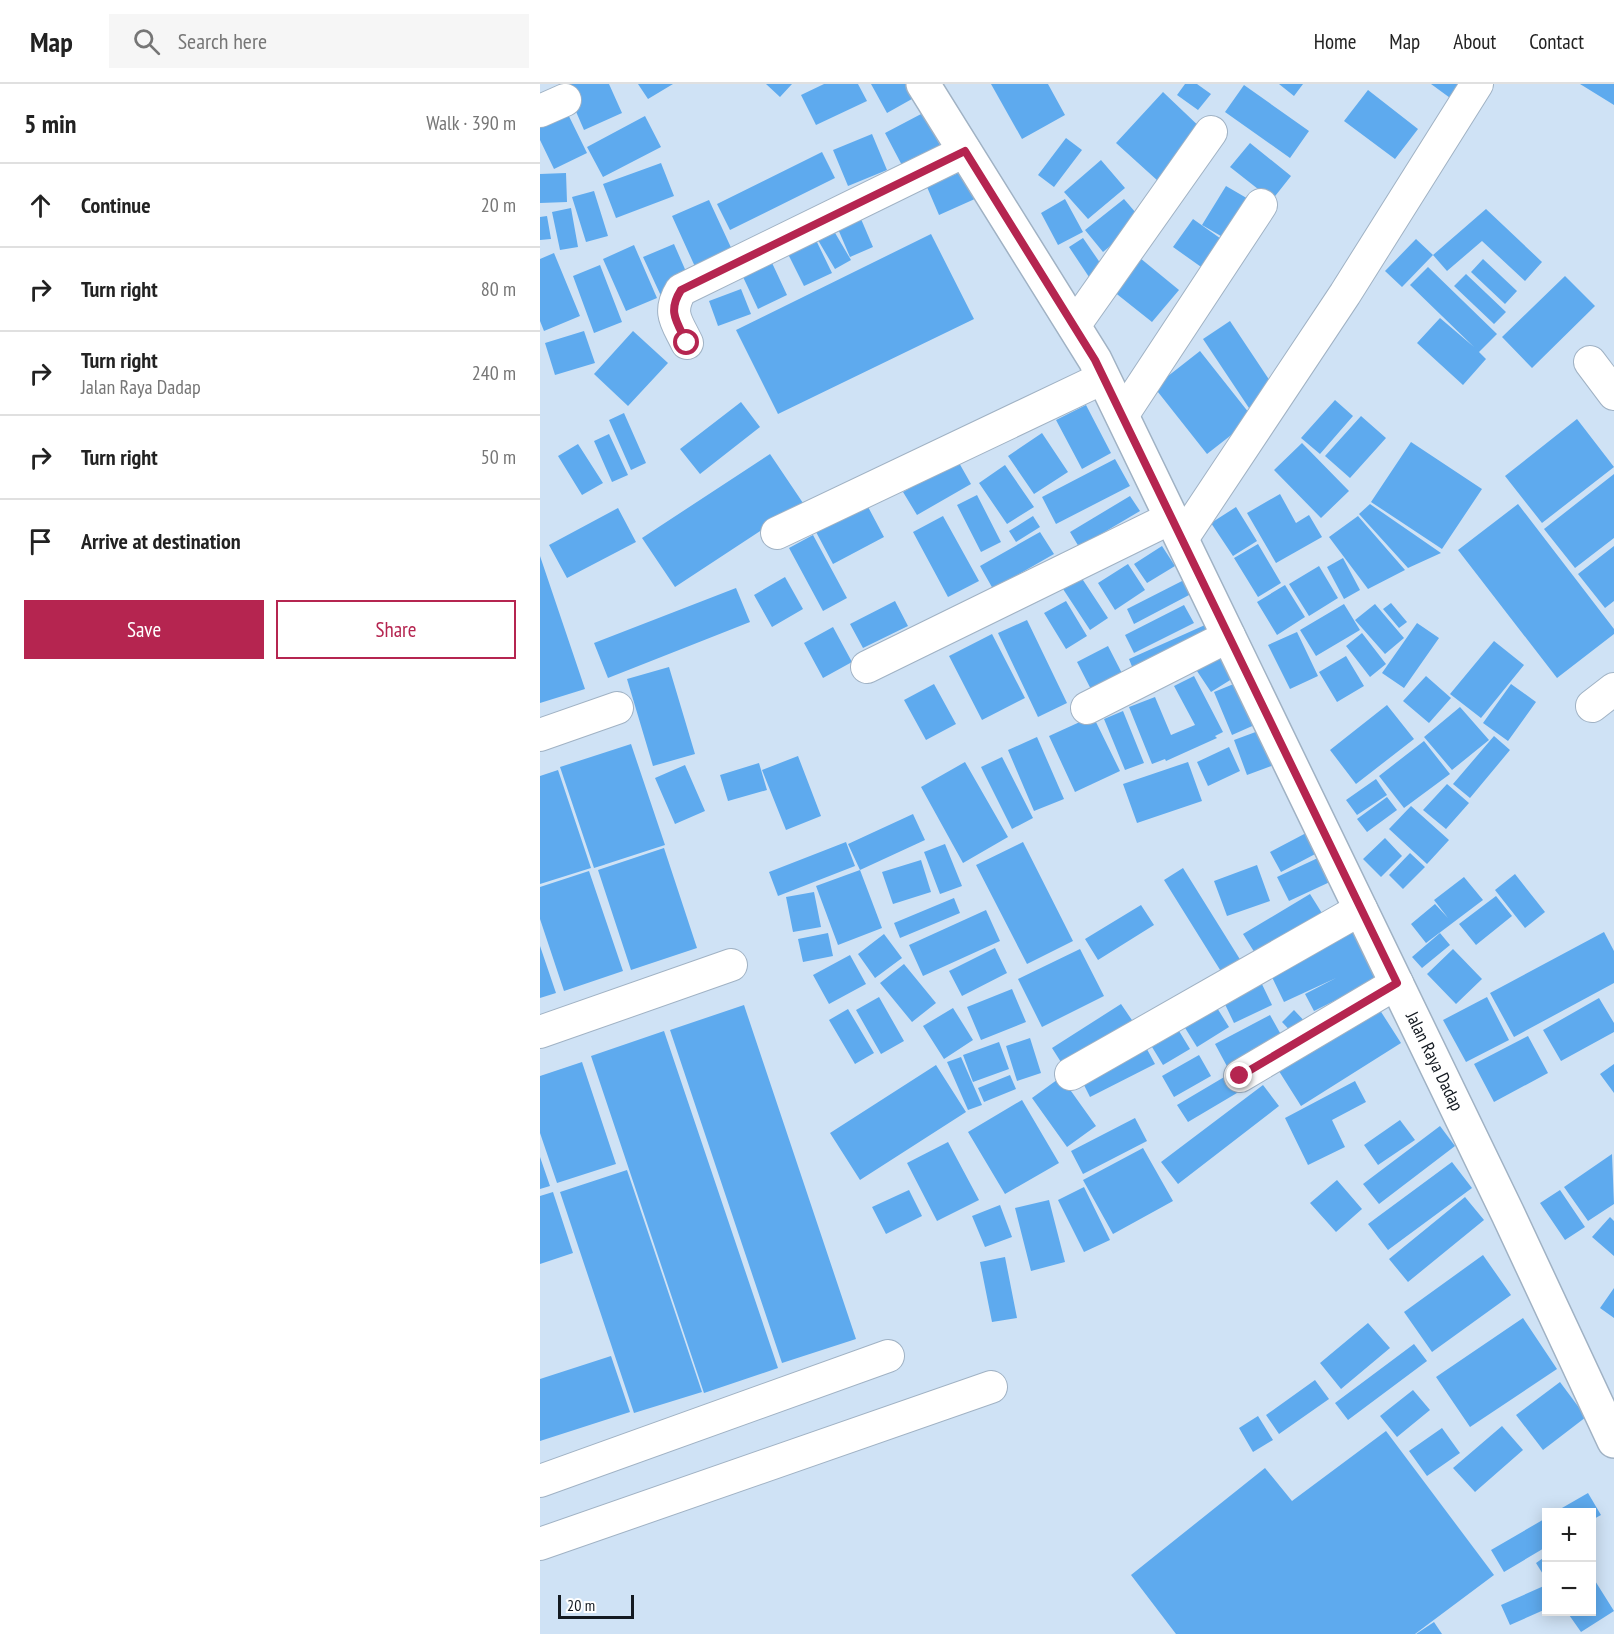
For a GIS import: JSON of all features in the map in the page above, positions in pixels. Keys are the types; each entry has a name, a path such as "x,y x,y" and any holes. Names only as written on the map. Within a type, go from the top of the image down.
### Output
{"main road":[{"name":"Jalan Raya Dadap","path":"929,86 965,151 1095,360 1503,1203 1614,1441"}],"street":[{"path":"867,667 1176,528 1345,294 1477,84"},
{"path":"1074,326 1211,132"},
{"path":"687,343 673,313 681,290 965,151"},
{"path":"1122,416 1261,205"},
{"path":"1590,362 1614,394"},
{"path":"777,533 1104,378"},
{"path":"1087,708 1229,636"},
{"path":"540,735 618,708"},
{"path":"1071,1074 1361,909"},
{"path":"540,1032 731,965"},
{"path":"1240,1076 1397,983"},
{"path":"540,1481 888,1356"},
{"path":"540,1545 991,1387"}],"building":[{"path":"564,84 609,84 622,113 584,130"},
{"path":"638,84 673,84 648,99"},
{"path":"766,84 792,84 780,97"},
{"path":"824,84 858,84 867,101 816,125 801,95"},
{"path":"871,84 913,84 919,95 887,113"},
{"path":"991,84 1048,84 1065,115 1022,139"},
{"path":"1185,84 1197,84 1211,94 1198,110 1177,95"},
{"path":"1279,84 1303,84 1294,96"},
{"path":"1431,84 1471,84 1457,103"},
{"path":"1580,84 1614,84 1614,105"},
{"path":"1244,85 1309,131 1290,158 1225,112"},
{"path":"1368,90 1418,129 1395,159 1344,121"},
{"path":"1163,92 1205,132 1158,181 1116,143"},
{"path":"563,104 587,153 554,169 540,140 540,115"},
{"path":"923,113 943,151 905,171 885,133"},
{"path":"645,116 661,147 603,177 587,147"},
{"path":"872,134 887,170 848,186 833,150"},
{"path":"1066,138 1082,150 1054,187 1038,175"},
{"path":"1250,143 1291,176 1272,200 1230,167"},
{"path":"822,152 835,178 730,230 717,204"},
{"path":"1101,160 1125,188 1088,219 1064,192"},
{"path":"661,163 674,196 616,218 603,184"},
{"path":"965,170 977,198 939,215 927,187"},
{"path":"566,173 567,202 540,203 540,174"},
{"path":"1226,186 1250,200 1226,239 1202,225"},
{"path":"594,191 608,236 586,242 572,197"},
{"path":"1065,199 1083,232 1058,245 1041,213"},
{"path":"1124,199 1142,220 1103,252 1085,230"},
{"path":"709,200 734,254 697,271 672,216"},
{"path":"571,208 578,247 560,250 552,212"},
{"path":"1486,209 1542,262 1525,281 1482,241 1447,271 1433,255"},
{"path":"547,216 551,239 540,240 540,217"},
{"path":"861,219 873,247 850,257 838,229"},
{"path":"1193,219 1224,241 1204,269 1173,247"},
{"path":"831,226 851,260 835,269 815,235"},
{"path":"931,234 974,319 778,414 736,330"},
{"path":"815,238 832,273 804,286 787,252"},
{"path":"1083,238 1105,270 1091,280 1069,247"},
{"path":"1416,239 1433,255 1402,287 1385,271"},
{"path":"674,244 691,283 661,296 643,257"},
{"path":"634,245 657,298 626,311 603,259"},
{"path":"766,250 787,295 758,309 737,264"},
{"path":"554,253 580,316 544,331 540,321 540,259"},
{"path":"1140,258 1179,290 1152,322 1113,291"},
{"path":"1483,259 1517,291 1505,304 1471,272"},
{"path":"600,265 622,322 594,333 573,276"},
{"path":"1428,267 1497,334 1479,352 1486,359 1463,385 1417,343 1440,318 1474,347 1410,285"},
{"path":"1466,274 1506,312 1494,324 1454,286"},
{"path":"1565,276 1595,306 1532,368 1502,337"},
{"path":"741,289 751,314 718,326 709,301"},
{"path":"1230,321 1276,390 1249,408 1203,339"},
{"path":"584,331 595,363 555,375 545,343"},
{"path":"633,331 668,363 628,406 594,374"},
{"path":"1200,351 1253,418 1207,454 1154,387"},
{"path":"1335,400 1353,416 1320,454 1301,438"},
{"path":"741,402 760,427 700,474 680,449"},
{"path":"1086,405 1111,453 1082,469 1056,420"},
{"path":"624,413 646,463 631,470 609,420"},
{"path":"1361,416 1386,438 1350,478 1325,456"},
{"path":"1577,419 1614,467 1542,523 1505,476"},
{"path":"1042,433 1068,472 1034,494 1008,456"},
{"path":"609,434 628,475 612,482 594,441"},
{"path":"1411,442 1482,489 1442,549 1371,502"},
{"path":"1302,443 1349,491 1321,518 1274,470"},
{"path":"578,444 603,483 582,495 558,456"},
{"path":"770,454 803,503 675,587 642,538"},
{"path":"1115,459 1130,486 1056,524 1042,497"},
{"path":"958,461 971,484 917,515 903,492"},
{"path":"1005,465 1034,507 1007,524 979,483"},
{"path":"1614,474 1614,538 1575,568 1544,529"},
{"path":"1280,494 1296,523 1309,515 1322,537 1276,563 1247,513"},
{"path":"977,495 1001,542 981,552 957,505"},
{"path":"1130,496 1140,511 1079,547 1070,532"},
{"path":"866,503 884,537 833,564 815,530"},
{"path":"1370,504 1441,553 1408,568 1359,514"},
{"path":"1518,504 1614,629 1614,634 1557,678 1458,550"},
{"path":"1236,507 1257,541 1233,556 1211,523"},
{"path":"618,508 636,542 567,578 549,545"},
{"path":"943,516 979,581 948,597 913,532"},
{"path":"1033,516 1040,527 1016,542 1009,531"},
{"path":"1358,516 1405,570 1368,589 1329,537"},
{"path":"1040,532 1054,554 993,589 980,566"},
{"path":"813,535 847,598 823,611 789,548"},
{"path":"1258,544 1281,583 1258,597 1234,558"},
{"path":"1162,546 1175,566 1147,583 1134,564"},
{"path":"1614,546 1614,601 1605,608 1578,574"},
{"path":"540,556 585,689 540,703"},
{"path":"1343,558 1360,590 1344,599 1327,567"},
{"path":"1128,564 1145,590 1115,610 1098,583"},
{"path":"1319,566 1338,598 1309,616 1289,584"},
{"path":"785,577 803,609 772,627 754,595"},
{"path":"1081,577 1108,618 1090,630 1063,589"},
{"path":"1184,580 1191,594 1134,624 1127,609"},
{"path":"1285,585 1305,617 1277,635 1257,602"},
{"path":"736,588 750,622 608,678 594,643"},
{"path":"895,601 908,626 863,648 850,624"},
{"path":"1066,601 1087,636 1066,649 1044,613"},
{"path":"1391,603 1407,622 1399,628 1383,609"},
{"path":"1344,604 1360,630 1316,656 1300,630"},
{"path":"1375,604 1404,638 1385,654 1355,620"},
{"path":"1184,605 1194,623 1134,653 1125,635"},
{"path":"1027,620 1067,703 1038,717 998,633"},
{"path":"1417,623 1439,638 1404,688 1382,673"},
{"path":"1205,625 1211,641 1135,674 1129,659"},
{"path":"833,627 852,662 823,678 804,643"},
{"path":"1297,632 1318,676 1290,689 1268,645"},
{"path":"1362,633 1386,664 1370,677 1346,646"},
{"path":"992,634 1025,698 982,720 949,656"},
{"path":"1494,641 1524,665 1481,718 1450,694"},
{"path":"1108,646 1128,685 1097,701 1077,662"},
{"path":"1228,651 1243,672 1211,692 1197,671"},
{"path":"1346,656 1364,686 1337,702 1319,672"},
{"path":"669,667 695,754 653,766 627,679"},
{"path":"1194,676 1223,732 1215,736 1217,738 1166,761 1165,759 1152,764 1129,707 1155,697 1171,735 1195,725 1174,686"},
{"path":"1426,676 1451,698 1429,723 1403,701"},
{"path":"1241,681 1259,723 1232,735 1214,692"},
{"path":"934,684 956,724 926,740 904,700"},
{"path":"1511,684 1536,702 1508,741 1483,723"},
{"path":"1387,705 1414,739 1356,784 1330,750"},
{"path":"1460,707 1489,740 1452,770 1424,737"},
{"path":"1123,711 1144,763 1125,770 1104,719"},
{"path":"1093,716 1120,771 1075,792 1049,736"},
{"path":"1261,730 1274,765 1247,775 1234,740"},
{"path":"1494,736 1510,750 1470,798 1453,784"},
{"path":"1037,737 1064,799 1034,811 1008,750"},
{"path":"1424,741 1450,774 1404,808 1379,776"},
{"path":"631,744 665,845 594,868 560,767"},
{"path":"1229,747 1240,771 1208,786 1197,762"},
{"path":"798,756 821,816 786,830 762,770"},
{"path":"1002,757 1033,818 1012,829 981,767"},
{"path":"965,762 1008,837 963,863 921,787"},
{"path":"1188,762 1202,801 1137,823 1123,784"},
{"path":"759,763 767,790 728,801 720,775"},
{"path":"685,765 705,811 675,824 655,778"},
{"path":"558,770 591,868 540,884 540,776"},
{"path":"1376,779 1387,795 1357,815 1346,800"},
{"path":"1447,784 1469,803 1446,829 1423,810"},
{"path":"1387,797 1397,810 1367,832 1357,819"},
{"path":"1411,806 1449,840 1427,864 1389,829"},
{"path":"913,814 925,840 860,870 848,844"},
{"path":"1308,832 1319,852 1281,872 1270,852"},
{"path":"1385,838 1402,856 1381,877 1363,859"},
{"path":"846,842 855,866 778,896 769,872"},
{"path":"1023,842 1073,941 1027,964 976,865"},
{"path":"945,844 962,886 940,894 924,852"},
{"path":"664,848 697,948 631,970 598,870"},
{"path":"1410,853 1425,867 1403,889 1389,875"},
{"path":"1320,857 1332,881 1289,901 1277,877"},
{"path":"921,860 931,892 893,904 882,872"},
{"path":"1257,865 1270,901 1227,916 1214,881"},
{"path":"1183,868 1241,961 1222,973 1164,880"},
{"path":"860,870 882,928 838,945 816,886"},
{"path":"589,871 623,971 564,991 540,919 540,887"},
{"path":"1515,874 1545,912 1525,928 1495,890"},
{"path":"1464,877 1483,900 1426,943 1411,924 1435,904 1448,918 1434,900"},
{"path":"814,892 821,927 793,932 786,897"},
{"path":"1310,894 1325,918 1258,958 1243,934"},
{"path":"1496,896 1512,916 1476,945 1459,924"},
{"path":"954,898 960,913 900,938 894,923"},
{"path":"1141,905 1154,925 1098,960 1085,939"},
{"path":"986,910 1000,941 923,976 909,945"},
{"path":"1353,931 1376,980 1314,1011 1305,994 1336,978 1284,1002 1269,971"},
{"path":"1604,932 1614,951 1614,983 1514,1037 1490,993"},
{"path":"828,933 833,956 803,962 798,939"},
{"path":"1440,933 1450,945 1422,968 1412,957"},
{"path":"884,934 902,958 875,978 858,954"},
{"path":"540,946 556,993 540,998"},
{"path":"995,948 1007,973 962,996 949,971"},
{"path":"1080,949 1104,996 1042,1027 1018,979"},
{"path":"1453,949 1482,979 1456,1004 1427,974"},
{"path":"850,955 866,984 829,1004 813,975"},
{"path":"904,964 936,1003 912,1022 880,983"},
{"path":"1259,978 1272,1005 1234,1023 1221,996"},
{"path":"1012,989 1026,1022 981,1040 967,1007"},
{"path":"879,997 904,1041 881,1054 856,1010"},
{"path":"1487,997 1509,1040 1466,1062 1443,1020"},
{"path":"1599,998 1614,1023 1614,1032 1561,1061 1543,1030"},
{"path":"1214,1003 1229,1027 1197,1047 1182,1023"},
{"path":"1121,1004 1136,1026 1066,1070 1052,1048"},
{"path":"1376,1004 1401,1043 1301,1106 1277,1068"},
{"path":"744,1005 856,1339 782,1363 670,1030"},
{"path":"953,1008 973,1040 944,1059 923,1026"},
{"path":"848,1009 874,1053 855,1064 829,1020"},
{"path":"1294,1010 1310,1027 1298,1039 1282,1022"},
{"path":"1270,1015 1284,1040 1229,1070 1215,1044"},
{"path":"664,1031 778,1368 704,1393 591,1056"},
{"path":"1179,1031 1190,1049 1163,1065 1152,1047"},
{"path":"1528,1036 1548,1073 1494,1102 1474,1064"},
{"path":"1030,1038 1041,1073 1017,1081 1006,1046"},
{"path":"1142,1040 1155,1064 1090,1097 1078,1073"},
{"path":"999,1042 1009,1069 973,1082 963,1055"},
{"path":"1199,1055 1211,1076 1174,1097 1162,1076"},
{"path":"961,1057 982,1105 968,1110 947,1062"},
{"path":"582,1062 616,1164 557,1183 540,1133 540,1076"},
{"path":"1614,1064 1614,1093 1600,1074"},
{"path":"936,1065 966,1112 860,1180 830,1133"},
{"path":"1231,1073 1242,1090 1188,1122 1177,1105"},
{"path":"1010,1075 1016,1089 984,1102 978,1088"},
{"path":"1061,1077 1096,1126 1067,1147 1032,1098"},
{"path":"1355,1081 1366,1102 1332,1120 1345,1147 1308,1165 1285,1118"},
{"path":"1263,1085 1279,1106 1178,1184 1161,1162"},
{"path":"1022,1100 1059,1163 1005,1194 968,1132"},
{"path":"1135,1118 1147,1141 1083,1174 1071,1151"},
{"path":"1400,1120 1415,1140 1378,1165 1364,1145"},
{"path":"1440,1126 1455,1146 1379,1204 1363,1184"},
{"path":"948,1142 979,1200 937,1221 907,1163"},
{"path":"1143,1148 1173,1201 1113,1234 1083,1180"},
{"path":"1612,1154 1614,1204 1588,1221 1564,1187"},
{"path":"540,1157 550,1186 540,1189"},
{"path":"1452,1162 1472,1188 1388,1250 1368,1224"},
{"path":"627,1170 702,1392 634,1413 560,1192"},
{"path":"1337,1180 1362,1209 1336,1232 1310,1203"},
{"path":"1084,1187 1110,1240 1084,1252 1058,1200"},
{"path":"909,1190 922,1216 886,1234 872,1207"},
{"path":"1560,1190 1585,1227 1565,1240 1540,1203"},
{"path":"553,1192 573,1253 540,1264 540,1196"},
{"path":"1465,1197 1484,1220 1408,1282 1389,1259"},
{"path":"1049,1200 1065,1262 1031,1271 1015,1208"},
{"path":"1000,1205 1012,1237 985,1247 972,1216"},
{"path":"1610,1217 1614,1221 1614,1256 1592,1237"},
{"path":"1483,1255 1511,1295 1432,1352 1404,1312"},
{"path":"1005,1257 1017,1318 992,1322 980,1262"},
{"path":"1614,1288 1614,1318 1600,1308"},
{"path":"1523,1318 1557,1369 1470,1427 1436,1377"},
{"path":"1368,1323 1390,1348 1341,1389 1320,1363"},
{"path":"1414,1344 1427,1361 1348,1420 1335,1403"},
{"path":"611,1356 630,1412 540,1441 540,1379"},
{"path":"1315,1380 1329,1399 1279,1434 1266,1415"},
{"path":"1560,1382 1586,1417 1543,1450 1516,1415"},
{"path":"1413,1390 1430,1410 1397,1437 1380,1416"},
{"path":"1258,1416 1273,1440 1253,1452 1239,1428"},
{"path":"1502,1426 1523,1450 1475,1492 1453,1468"},
{"path":"1442,1428 1460,1453 1427,1476 1409,1451"},
{"path":"1386,1431 1494,1575 1415,1634 1176,1634 1131,1575 1265,1468 1292,1501"},
{"path":"1588,1493 1601,1515 1596,1518 1596,1508 1562,1508"},
{"path":"1542,1520 1542,1549 1504,1572 1491,1550"},
{"path":"1542,1559 1542,1573 1536,1563"},
{"path":"1596,1582 1614,1611 1581,1632 1570,1616 1596,1616"},
{"path":"1542,1587 1542,1611 1510,1625 1501,1605"},
{"path":"1434,1622 1442,1634 1416,1634"}],"route":[{"path":"687,343 673,313 681,290 965,151 1095,360 1397,983 1240,1076"}]}
